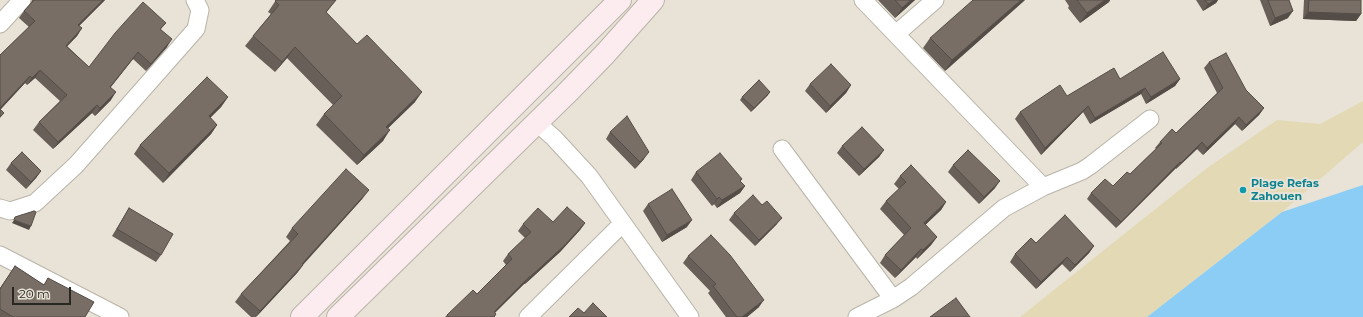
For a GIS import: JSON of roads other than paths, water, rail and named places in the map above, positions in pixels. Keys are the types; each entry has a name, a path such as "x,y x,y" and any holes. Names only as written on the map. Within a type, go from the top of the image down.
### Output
{"main road":[{"path":"302,317 620,0"},
{"path":"338,317 537,123 605,54 653,0"}],"street":[{"path":"0,24 22,0"},
{"path":"0,208 10,211 35,203 76,165 196,29 200,10 196,0"},
{"path":"863,0 1043,187"},
{"path":"896,34 935,0"},
{"path":"857,317 893,300 911,288 1004,208 1043,187 1082,171 1150,119"},
{"path":"537,123 589,176 690,317"},
{"path":"782,149 893,300"},
{"path":"528,317 622,224"},
{"path":"0,255 120,317"}],"water":[{"path":"1363,185 1363,317 1147,317 1282,212"}],"place":[{"name":"Plage Refas Zahouen","path":"1243,190"}]}
